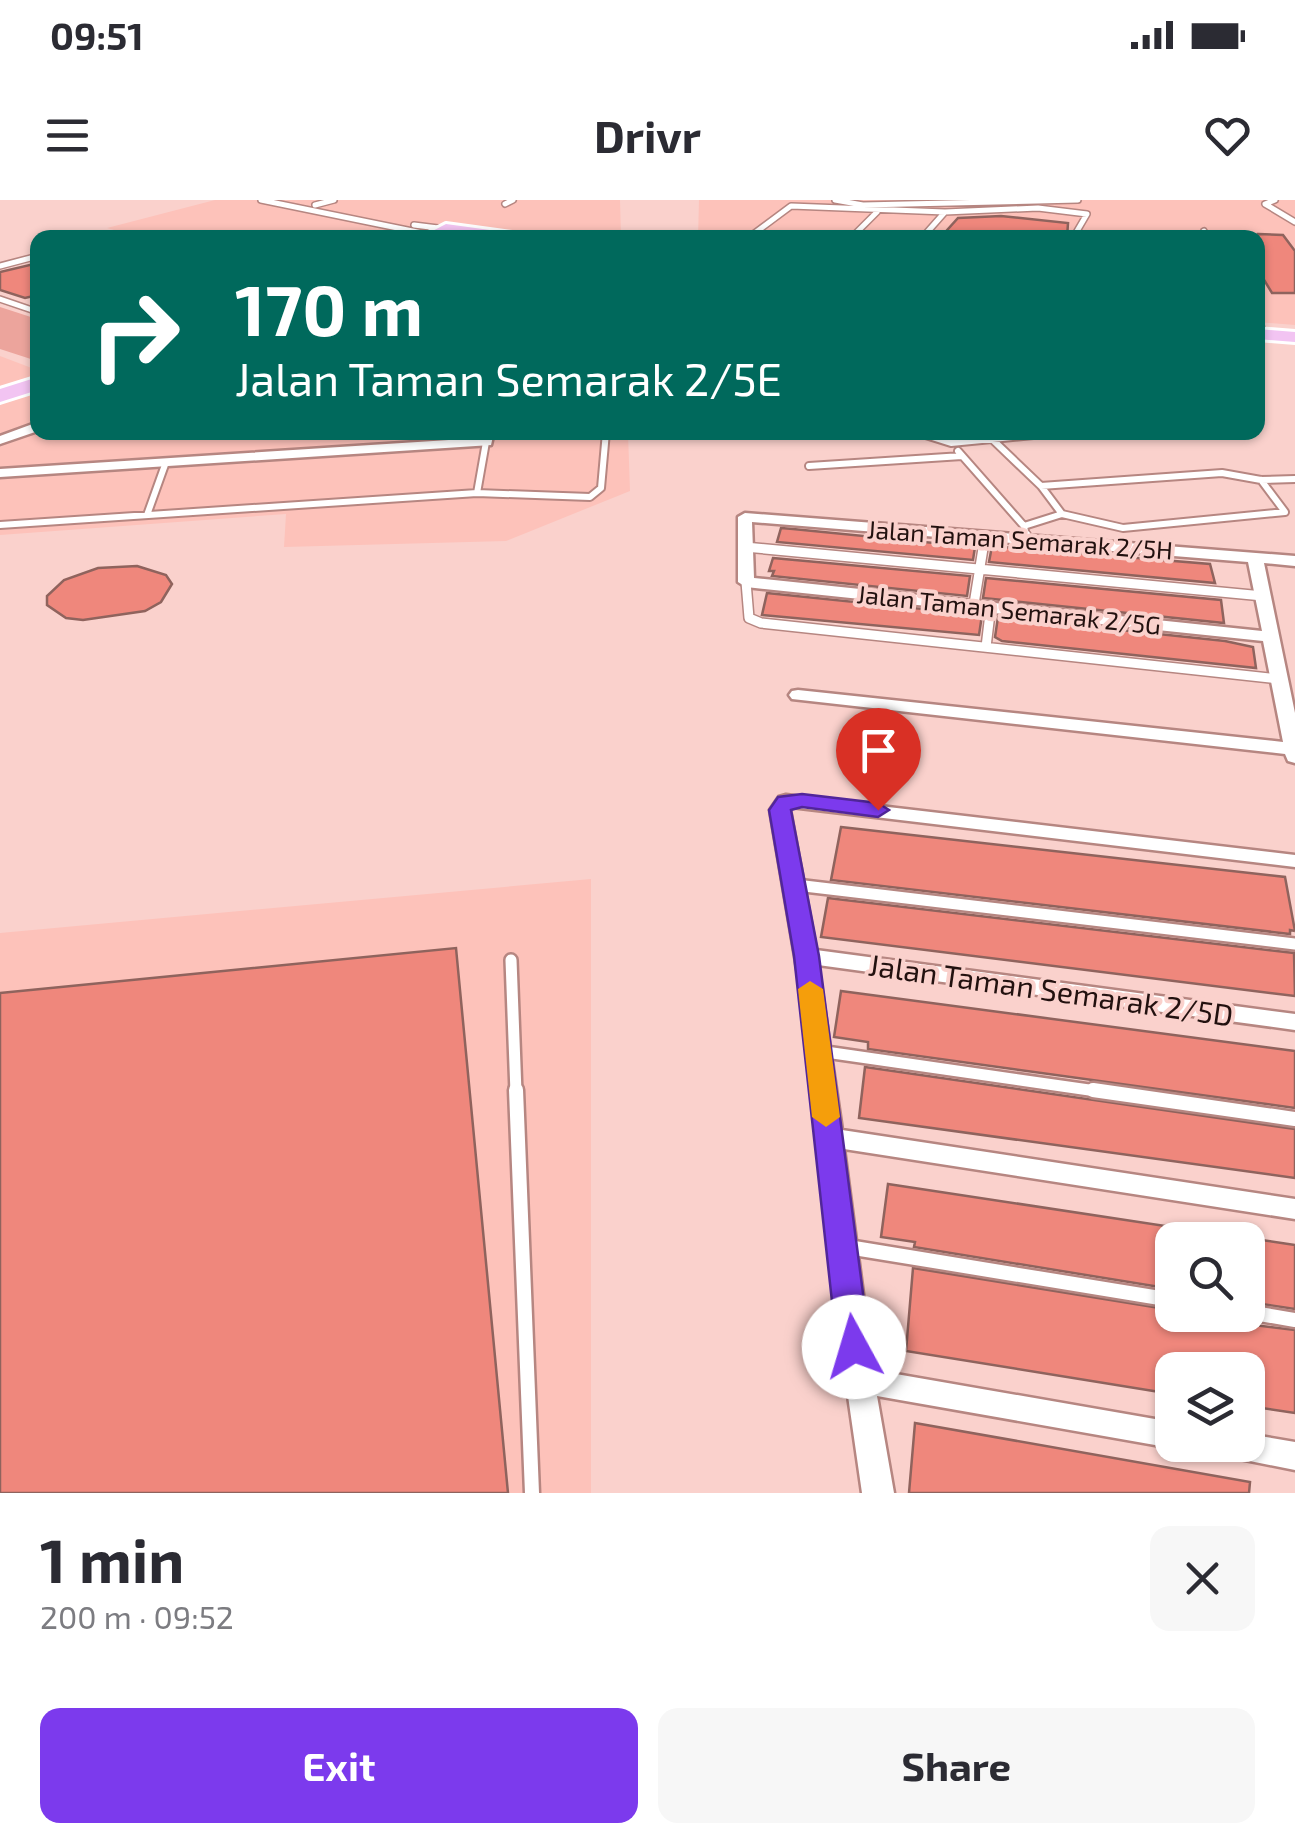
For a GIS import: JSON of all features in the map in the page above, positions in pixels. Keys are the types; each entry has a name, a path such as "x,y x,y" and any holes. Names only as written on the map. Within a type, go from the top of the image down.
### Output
{"main road":[{"path":"1265,334 1295,337"},
{"path":"1265,335 1295,345"},
{"path":"0,396 30,386"},
{"path":"0,406 30,396"}],"street":[{"path":"0,440 30,429"},
{"path":"0,473 448,440"},
{"name":"Jalan Taman Semarak 2/5H","path":"745,547 744,518 985,536 1026,533 1295,561"},
{"path":"745,547 746,582"},
{"path":"798,695 1294,753 1255,558"},
{"name":"Jalan Taman Semarak 2/5G","path":"746,582 1271,637"},
{"path":"878,1493 857,1380 796,885 780,810 786,802 802,800 1295,861"},
{"name":"Jalan Taman Semarak 2/5D","path":"806,956 1295,1022"},
{"path":"828,1137 1295,1208"},
{"path":"857,1380 1155,1432"},
{"path":"1265,1451 1295,1456"}],"lane":[{"path":"261,200 420,230"},
{"path":"291,200 424,230"},
{"path":"315,205 334,200"},
{"path":"505,204 513,200"},
{"path":"835,200 863,205 1078,200"},
{"path":"1275,200 1265,204 1295,222"},
{"path":"758,230 786,206 877,212 1038,208 1088,214 1078,230"},
{"path":"859,230 877,212"},
{"path":"929,230 944,212"},
{"path":"0,266 30,258"},
{"path":"0,299 30,308"},
{"path":"477,494 486,440"},
{"path":"0,525 477,494 590,497 601,488 605,440"},
{"path":"941,440 994,440 1062,514 1124,528 1284,512 1284,504 1261,480"},
{"path":"951,443 1026,533 1062,514"},
{"path":"809,466 962,456"},
{"path":"147,515 166,462"},
{"path":"1040,486 1222,472 1261,480 1295,478"},
{"path":"985,536 979,568 986,647"},
{"path":"745,547 1262,596"},
{"path":"746,582 749,618 754,621 1280,679"},
{"path":"796,885 1295,944"},
{"path":"511,960 532,1493"},
{"path":"818,1051 1295,1119"},
{"path":"842,1246 1155,1297"},
{"path":"1265,1315 1295,1320"}],"shaded area":[{"path":"215,200 620,200 621,230 114,230 107,228"},
{"path":"699,200 1295,200 1295,325 1265,323 1265,230 698,230"},
{"path":"0,307 30,317 30,359 0,349"},
{"path":"0,356 30,367 30,440 628,440 630,491 506,541 284,547 286,514 0,535"},
{"path":"591,879 591,1493 0,1493 0,933"}],"building":[{"path":"1001,216 1068,223 1068,230 947,230 958,218"},
{"path":"1265,234 1283,235 1295,251 1295,293 1272,293 1265,282"},
{"path":"30,265 30,297 0,290 0,272"},
{"path":"781,528 975,547 973,560 777,542"},
{"path":"992,546 1210,564 1215,583 989,562"},
{"path":"773,558 970,576 967,596 772,576 774,571 769,571"},
{"path":"137,566 166,575 172,584 161,602 145,611 83,620 66,618 47,605 47,596 64,580 98,568"},
{"path":"986,578 1221,600 1224,623 983,598"},
{"path":"767,593 982,615 979,635 762,615"},
{"path":"998,617 1225,641 1253,647 1256,668 1002,641 995,637"},
{"path":"841,827 1285,877 1295,931 1290,930 1290,934 831,880"},
{"path":"828,898 1294,953 1295,996 821,937"},
{"path":"456,948 508,1493 0,1493 0,993"},
{"path":"841,991 1295,1051 1295,1108 868,1049 868,1042 834,1037"},
{"path":"865,1067 1295,1129 1295,1178 859,1118"},
{"path":"888,1184 1155,1224 1155,1286 914,1247 915,1242 881,1237"},
{"path":"1265,1241 1295,1245 1295,1309 1265,1305"},
{"path":"913,1268 1155,1307 1155,1332 1265,1332 1265,1326 1295,1330 1295,1413 1265,1409 1265,1352 1155,1352 1155,1391 906,1351"},
{"path":"915,1423 1250,1482 1249,1493 909,1493"}],"slow traffic":[{"path":"810,989 826,1117"}],"route":[{"path":"854,1347 806,956 780,810 786,802 802,800 878,810"}]}
